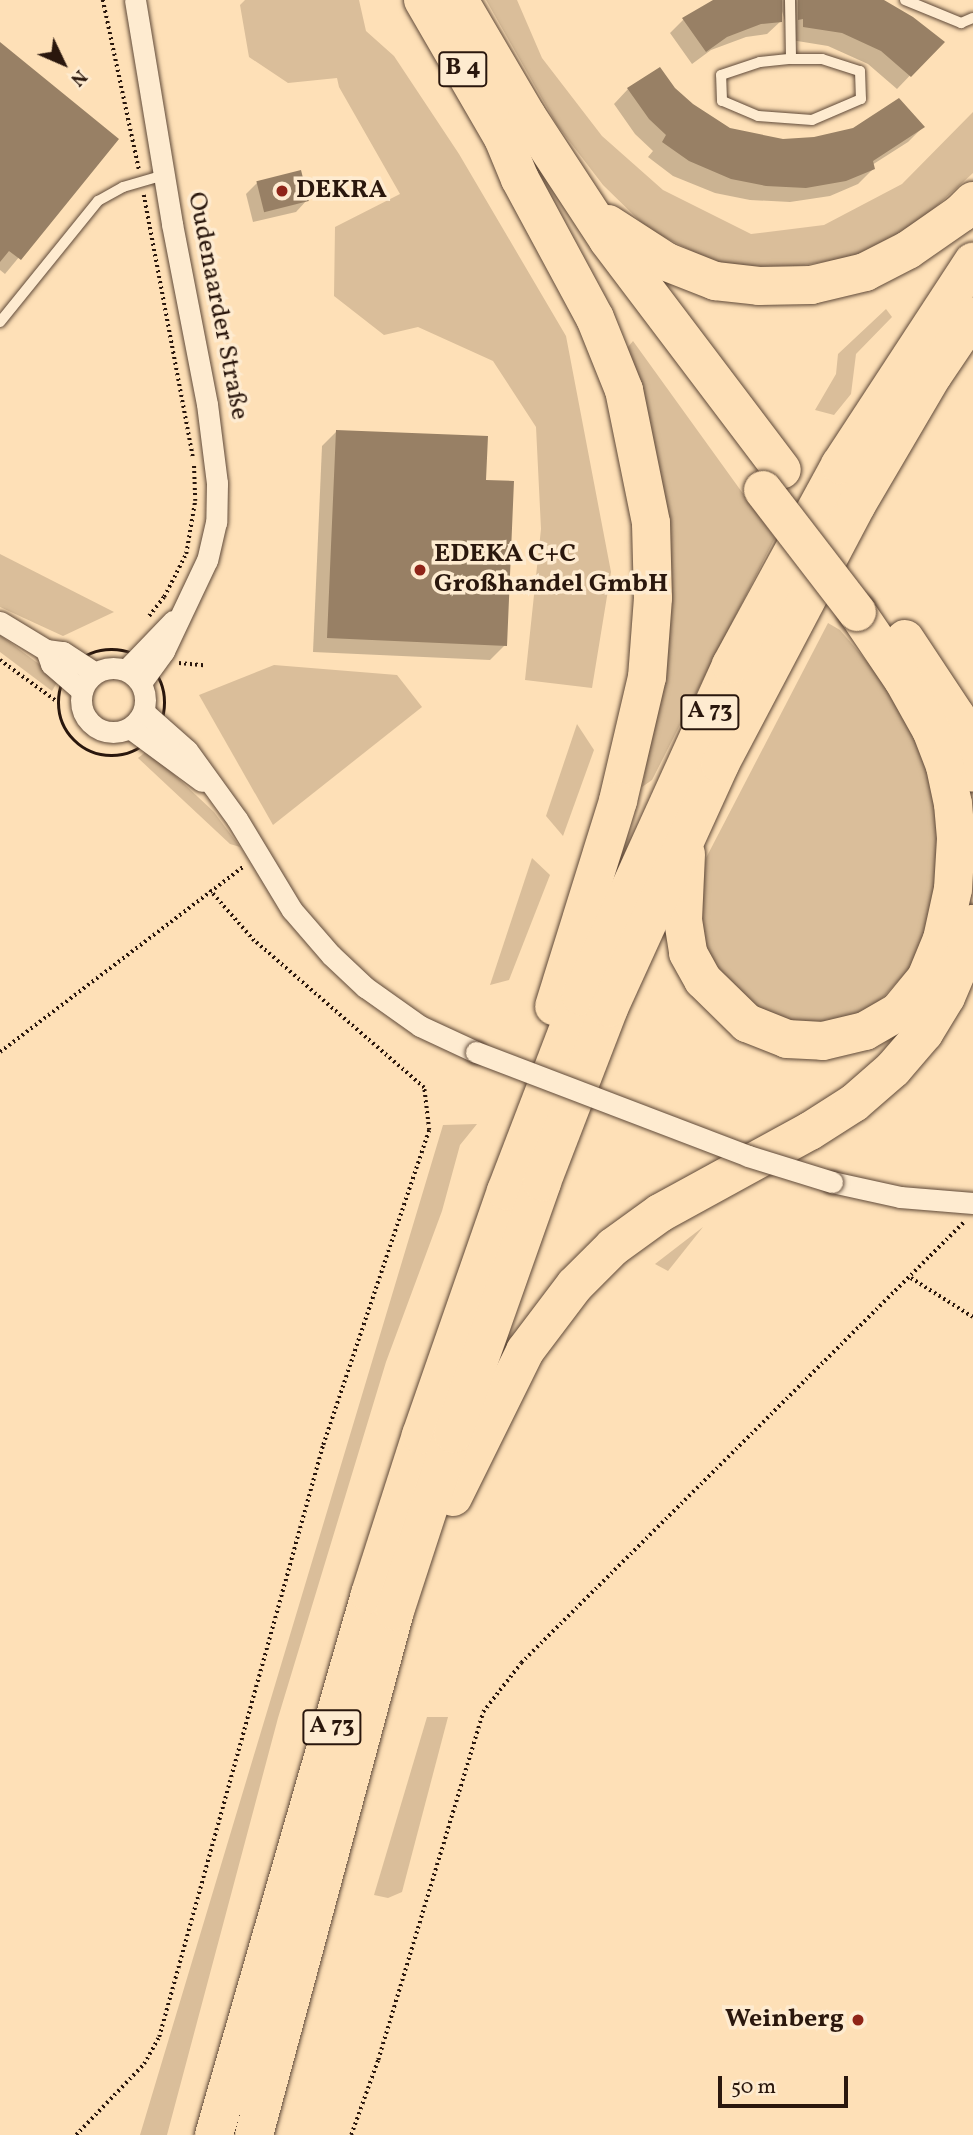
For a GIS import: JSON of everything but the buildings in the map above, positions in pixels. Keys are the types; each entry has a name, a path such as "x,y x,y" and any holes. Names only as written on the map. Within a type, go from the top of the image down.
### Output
{"highway":[{"name":"B 4","path":"423,0 503,138"},
{"name":"B 4","path":"459,0 478,38 579,198"},
{"path":"503,138 772,480 862,600 925,666 956,716 973,773"},
{"path":"503,138 520,179 595,318 624,390 651,523 653,598 647,677 635,736 520,1120 506,1191"},
{"path":"579,198 772,480"},
{"path":"579,198 611,227 667,262 715,281 759,286 811,285 865,272 908,250 961,213 973,201"},
{"name":"A 73","path":"214,2135 370,1594 421,1435 506,1191 581,996 731,665 840,465 973,262"},
{"name":"A 73","path":"254,2135 407,1574 546,1170 609,1008 687,831 856,506 933,376 973,316"},
{"path":"687,831 683,920 688,953 710,989 747,1023 787,1039 823,1041 865,1031 898,1012 926,978 942,939 953,889 956,838 953,804 946,766 931,730 862,600"},
{"path":"407,1574 457,1491 496,1404 526,1351 575,1285 613,1247 660,1213 810,1131 854,1103 893,1069 924,1033 946,997 966,950 973,924"}],"street":[{"name":"Oudenaarder Straße","path":"135,0 164,175 207,404 217,483 216,522 206,560 191,597 178,618 164,651 135,661"},
{"path":"0,622 46,650 63,652 79,671 81,703 92,724 110,732 137,720"},
{"path":"79,671 116,667 135,661 145,692 137,720"},
{"path":"137,720 155,734 187,750 212,789 237,819 292,910 331,955 365,988 420,1026 475,1052 737,1151 832,1182 971,1210"}],"lane":[{"path":"790,0 791,59"},
{"path":"905,0 961,23 973,18"},
{"path":"791,59 822,59 860,71 861,99 812,120 758,116 722,101 721,75 760,62 791,59"},
{"path":"0,322 98,201 116,190 164,175"}],"path":[{"path":"103,0 190,434 195,501 186,554 164,597 147,619"},
{"path":"99,652 135,661 161,680 165,696 155,734 129,754 112,757 81,747 69,735 61,720 59,703 79,671 99,652"},
{"path":"0,660 59,703"},
{"path":"177,663 204,665"},
{"path":"0,1052 259,855"},
{"path":"76,2135 144,2064 159,2037 319,1459 429,1130 424,1088 254,941 210,891"},
{"path":"351,2135 378,2060 483,1712 521,1663 911,1278 971,1210"},
{"path":"911,1278 973,1317"}],"shaded area":[{"path":"245,0 359,0 366,31 394,56 459,154 566,336 611,572 592,688 525,680 541,529 536,427 493,361 418,327 384,335 334,296 335,227 400,194 339,87 337,78 288,83 249,57 240,5"},
{"path":"486,0 517,0 542,58 602,136 663,190 751,234 824,225 902,184 973,112 973,173 919,222 854,257 779,269 720,265 648,229 603,185 557,125"},
{"path":"886,309 892,317 856,354 851,394 834,415 815,410 836,374 838,354"},
{"path":"633,341 775,538 652,780 642,787 663,679 623,353"},
{"path":"0,554 114,612 63,636 0,607"},
{"path":"828,623 840,630 893,692 934,781 940,865 920,957 865,1017 788,1033 713,979 694,919 706,858"},
{"path":"0,635 59,679 52,691 0,652"},
{"path":"274,665 397,675 422,707 273,825 199,695"},
{"path":"577,724 594,750 563,836 546,816"},
{"path":"148,750 214,812 240,847 230,844 138,758"},
{"path":"532,858 550,875 509,980 490,985"},
{"path":"477,1124 460,1145 442,1211 386,1362 278,1718 167,2135 140,2135 443,1125"},
{"path":"703,1227 668,1271 655,1264"},
{"path":"427,1717 448,1717 402,1892 388,1898 374,1895"}],"place":[{"name":"DEKRA","path":"282,191"},
{"name":"EDEKA C+C Großhandel GmbH","path":"420,570"},
{"name":"Weinberg","path":"858,2020"}]}
